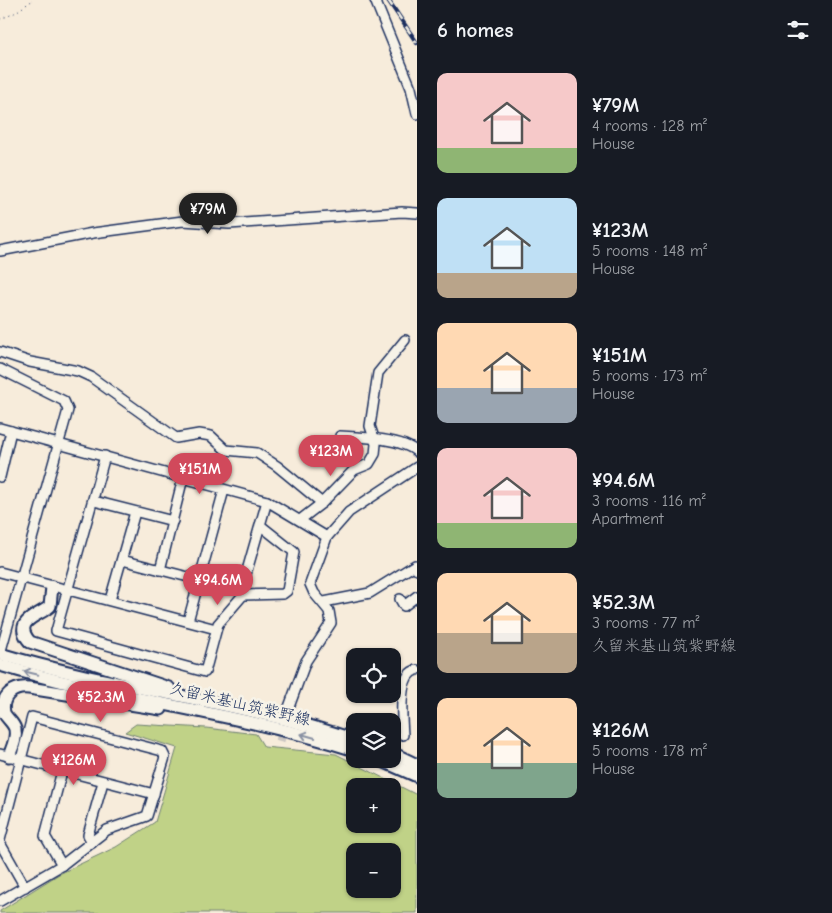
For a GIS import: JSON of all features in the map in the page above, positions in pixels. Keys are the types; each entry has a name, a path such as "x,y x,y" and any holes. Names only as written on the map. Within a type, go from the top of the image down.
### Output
{"main road":[{"path":"52,587 50,606 30,617 25,626 26,635 30,642 168,688 200,706"},
{"name":"久留米基山筑紫野線","path":"0,654 200,706 346,747"},
{"name":"久留米基山筑紫野線","path":"0,665 105,691 277,717 346,737"},
{"path":"5,755 16,735 11,721 4,712 3,700 15,688 29,688 171,711 200,706"},
{"path":"401,758 417,765"},
{"path":"399,768 417,776"}],"street":[{"path":"375,0 411,88 417,114"},
{"path":"0,252 93,234 183,221 229,224 402,212 417,213"},
{"path":"300,520 322,504 354,470 369,464 376,454 370,426 378,373 405,340"},
{"path":"0,352 30,362 85,374 176,438 199,434 211,436 226,450 257,453 277,466 322,504"},
{"path":"0,369 58,398 67,405 22,579 0,654"},
{"path":"0,428 267,501 327,537"},
{"path":"0,475 12,432"},
{"path":"340,436 374,438 411,446 417,452"},
{"path":"105,456 94,501 56,631 205,672 218,624 243,595 283,594 287,591 294,552 260,525"},
{"path":"289,707 306,662 331,623 330,611 324,602 314,594 310,584 327,537 348,512 417,467"},
{"path":"160,570 183,478"},
{"path":"188,621 224,490"},
{"path":"94,501 173,521"},
{"path":"243,595 242,588 267,501"},
{"path":"110,600 135,512"},
{"path":"122,560 200,580"},
{"path":"324,602 370,593 415,565 417,569"},
{"path":"0,572 216,629"},
{"path":"400,599 404,606 417,596"},
{"path":"403,735 402,701 407,676 411,671 417,670"},
{"path":"0,901 25,887 62,865 107,830 147,816 165,757 162,751 32,717 0,842 25,887"},
{"path":"5,755 154,794"},
{"path":"62,771 45,836 62,865"},
{"path":"92,842 88,835 103,782"}],"path":[{"path":"0,20 14,14 33,0"}],"green space":[{"path":"136,724 206,728 256,734 264,747 336,754 346,759 346,768 364,768 383,778 346,778 346,833 401,833 401,787 417,795 417,913 0,913 0,911 59,874 116,847 155,822 177,748 125,732"}],"tunnel":[{"path":"280,741 289,707"}],"railway":[{"path":"388,0 417,43"}]}
